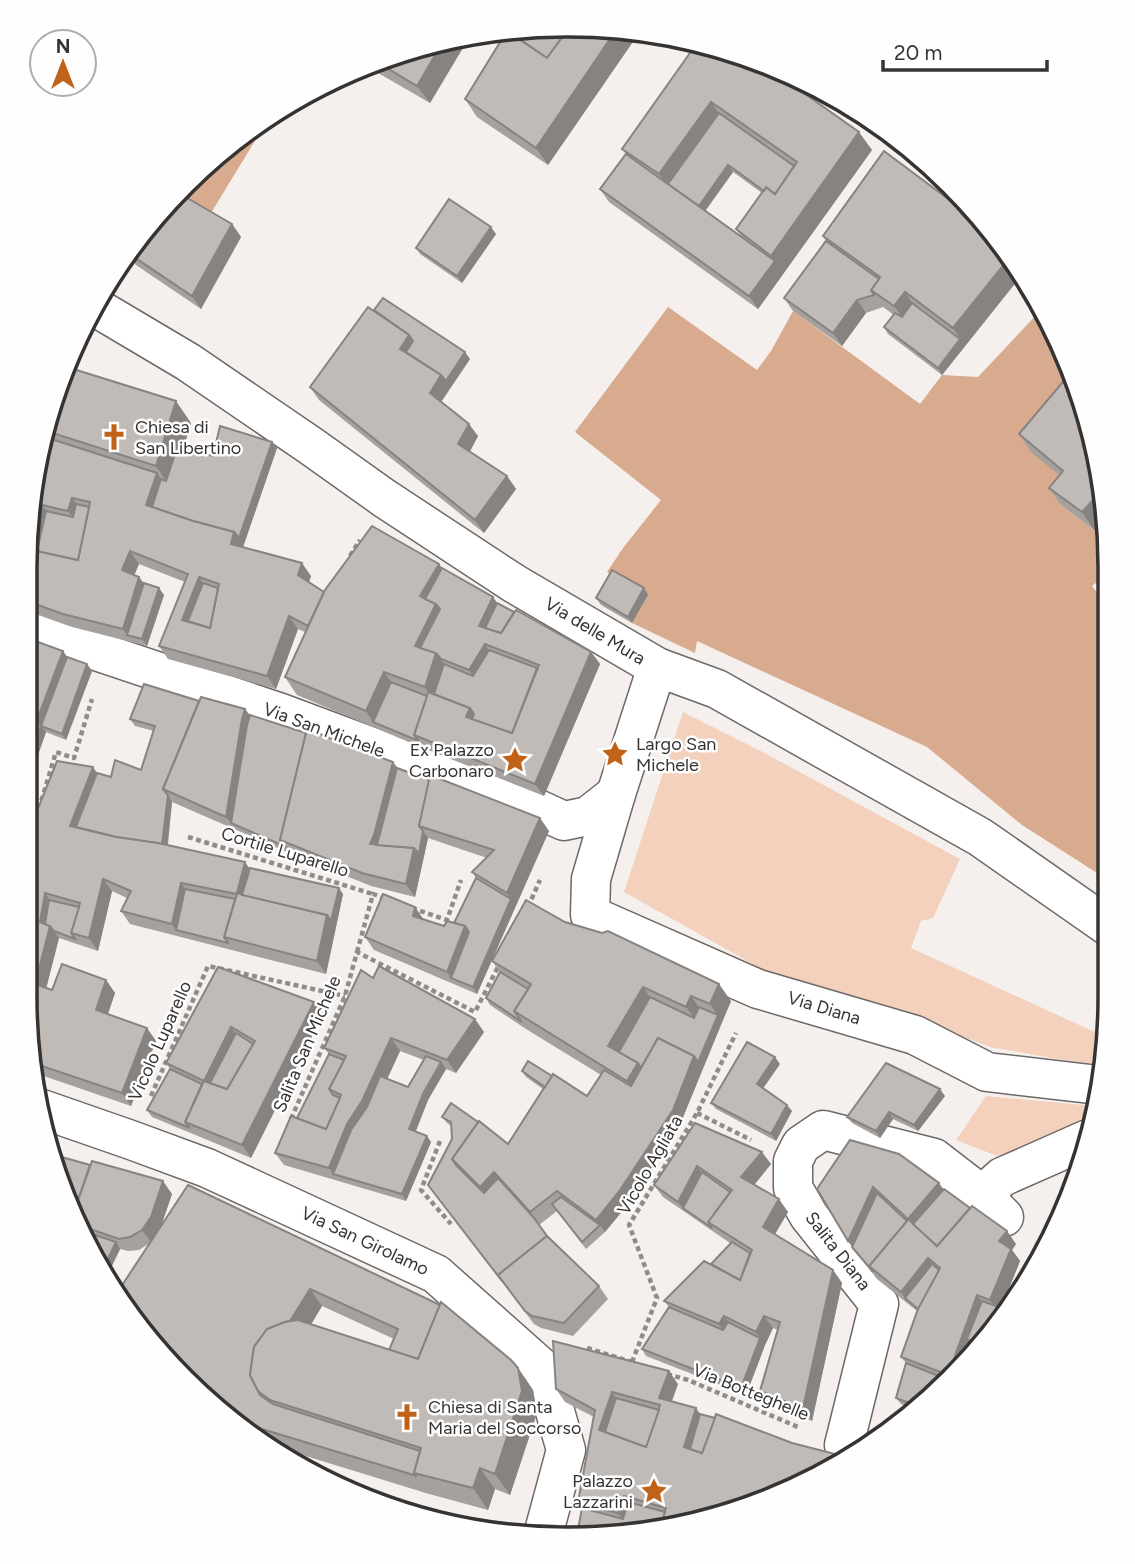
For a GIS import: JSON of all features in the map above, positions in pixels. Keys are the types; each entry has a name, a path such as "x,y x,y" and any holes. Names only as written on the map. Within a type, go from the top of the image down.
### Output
{"street":[{"name":"Via delle Mura","path":"103,311 188,362 384,498 515,584 656,667 717,689 980,836 1098,919"},
{"name":"Via San Michele","path":"37,631 293,718 564,821"},
{"path":"564,821 589,816 615,793 656,667"},
{"name":"Via Diana","path":"615,793 591,879 590,915 758,989 915,1035 987,1072 1091,1085"},
{"name":"Via San Girolamo","path":"50,1112 207,1168 436,1274 543,1368 566,1450 545,1526"},
{"path":"793,1161 801,1145 823,1130 934,1158 993,1206 1002,1177 1077,1144"},
{"name":"Salita Diana","path":"793,1161 793,1188 809,1216 879,1304 844,1446"}],"path":[{"path":"345,565 384,498"},
{"path":"37,812 56,752 74,758 107,653"},
{"path":"523,917 564,821"},
{"name":"Cortile Luparello","path":"188,836 394,902"},
{"path":"404,905 447,920 461,880"},
{"path":"373,894 357,952 475,1012 499,965"},
{"name":"Salita San Michele","path":"259,1191 345,996 357,952"},
{"name":"Vicolo Luparello","path":"131,1140 208,966 345,996"},
{"name":"Vicolo Agliata","path":"643,1366 632,1362 656,1298 629,1225 697,1113 758,989"},
{"path":"697,1113 793,1161"},
{"path":"436,1274 452,1227 421,1190 440,1141"},
{"name":"Via Botteghelle","path":"666,1373 844,1446"}],"shaded area":[{"path":"257,137 208,218 182,203 218,168"},
{"path":"668,307 757,370 793,311 920,404 942,375 978,377 1035,316 1058,364 1078,423 1075,489 1061,505 1094,530 1097,527 1098,581 1092,586 1098,594 1098,874 1022,825 927,747 697,641 695,653 632,623 648,595 607,572 661,500 575,432"},
{"path":"683,712 960,859 933,918 921,921 911,948 1097,1033 1094,1064 990,1047 940,1028 787,983 624,892"},
{"path":"986,1096 1087,1105 1084,1117 1034,1146 997,1156 956,1140"}],"building":[{"path":"562,37 547,58 520,39"},
{"path":"562,37 610,39 536,148 465,99 501,41 519,39 547,58"},
{"path":"691,52 738,65 799,90 859,132 771,256 736,229 766,187 775,194 797,162 711,102 659,174 622,149"},
{"path":"436,54 417,86 388,68"},
{"path":"719,113 794,166 775,194 766,187 764,191 728,165 699,206 668,184"},
{"path":"884,151 952,202 1004,265 953,328 905,292 894,306 871,290 880,277 823,236"},
{"path":"626,154 775,261 749,296 600,189"},
{"path":"187,198 232,224 192,296 136,258"},
{"path":"449,199 491,227 457,276 416,248"},
{"path":"826,241 879,279 871,290 874,295 857,300 833,333 784,298"},
{"path":"383,298 465,352 446,381 406,352 413,341 409,335 374,310"},
{"path":"912,303 960,339 938,368 884,327 895,313 902,317"},
{"path":"368,307 409,335 400,349 441,375 430,393 469,424 458,444 507,476 475,520 310,387"},
{"path":"75,370 176,401 156,466 54,434"},
{"path":"1064,381 1080,430 1094,498 1082,512 1049,488 1063,471 1019,434"},
{"path":"220,426 272,442 239,538 234,532 152,507 161,479 166,481 178,445 213,456"},
{"path":"53,440 157,473 146,505 234,532 231,544 302,563 298,575 324,592 308,626 289,616 267,676 159,646 188,574 130,551 122,570 139,577 123,629 37,605 37,551 78,560 90,502 72,498 68,511 42,505 39,517","holes":["199,577 219,584 210,628 182,620"]},
{"path":"76,504 89,507 78,560 37,551 46,511 73,517"},
{"path":"372,526 439,564 420,596 436,604 415,646 436,653 425,687 384,672 366,711 285,677 325,590"},
{"path":"442,568 493,597 479,626 501,633 516,610 591,652 535,784 414,735 428,692 470,708 466,717 512,733 539,665 485,644 469,670 420,648 440,609 425,599"},
{"path":"612,570 644,588 628,617 596,598"},
{"path":"144,583 159,588 142,639 127,635"},
{"path":"203,583 218,588 210,628 188,621"},
{"path":"497,603 514,612 501,633 485,628"},
{"path":"37,642 63,651 37,720"},
{"path":"489,650 537,668 512,733 472,719 474,714 470,708 434,694 444,664 473,676"},
{"path":"67,657 87,664 62,734 41,726"},
{"path":"391,682 427,696 414,735 419,741 373,722"},
{"path":"144,684 199,701 163,789 168,795 162,844 76,827 97,773 111,777 115,760 141,770 155,726 130,719"},
{"path":"201,697 245,709 226,817 163,789"},
{"path":"250,715 306,733 280,840 284,846 231,823"},
{"path":"307,729 393,762 370,844 414,848 406,884 362,873 280,840"},
{"path":"57,761 93,767 70,826 245,862 237,893 327,915 317,961 224,937 237,894 181,883 172,924 121,911 131,891 103,879 89,938 71,933 80,903 45,893 40,922 50,926 37,976 37,811"},
{"path":"397,768 430,780 419,826 423,831 419,854 414,848 377,845"},
{"path":"430,775 540,818 507,893 472,872 494,850 419,826"},
{"path":"250,868 339,888 331,921 327,915 242,895"},
{"path":"476,878 511,899 473,987 451,978 469,932 465,926 454,923"},
{"path":"185,889 235,899 224,937 228,943 176,930"},
{"path":"383,894 415,907 413,916 444,926 447,921 465,926 447,972 365,937"},
{"path":"49,900 79,907 71,933 75,939 54,931 45,924"},
{"path":"526,900 565,922 602,933 608,931 719,984 710,1004 691,996 686,1007 643,987 608,1046 638,1063 627,1081 514,1011 531,984 492,961"},
{"path":"62,964 106,980 96,1010 147,1028 122,1093 41,1066 37,985 52,990"},
{"path":"379,966 475,1019 447,1060 391,1038 362,1101 347,1124 329,1168 275,1153 291,1116 326,1129 341,1095 329,1089 346,1056 324,1048 361,970 373,978"},
{"path":"218,967 314,1002 242,1145 185,1122 204,1081 166,1063","holes":["231,1027 255,1041 227,1089 204,1081"]},
{"path":"500,972 528,989 514,1011 522,1022 486,998"},
{"path":"650,997 694,1018 699,1007 718,1015 698,1062 694,1056 658,1038 641,1068 638,1063 619,1052"},
{"path":"236,1033 253,1044 227,1089 210,1083"},
{"path":"658,1038 694,1056 673,1110 620,1190 596,1220 557,1191 530,1212 494,1172 480,1187 452,1159 479,1121 508,1144 553,1074 587,1096 604,1070 631,1086"},
{"path":"747,1042 775,1057 757,1084 787,1105 771,1134 711,1103"},
{"path":"329,1054 344,1060 329,1089 333,1095 340,1098 326,1129 297,1118"},
{"path":"426,1056 441,1062 423,1094 409,1129 427,1136 402,1194 333,1174 351,1130 367,1107 380,1076 408,1087"},
{"path":"528,1061 552,1076 545,1087 522,1071"},
{"path":"886,1063 940,1089 914,1125 889,1112 876,1131 847,1117"},
{"path":"170,1069 202,1084 185,1122 190,1128 147,1110"},
{"path":"451,1103 478,1122 452,1159 456,1165 484,1193 498,1178 547,1236 498,1275 502,1281 428,1185 452,1139 451,1122 442,1117"},
{"path":"695,1123 762,1152 741,1177 779,1199 763,1227 833,1270 803,1408 760,1391 780,1322 764,1316 756,1332 724,1316 719,1324 664,1301 704,1261 740,1280 752,1250 708,1222 732,1190 697,1166 678,1202 654,1185"},
{"path":"850,1140 899,1154 939,1183 908,1219 873,1187 848,1241 817,1189"},
{"path":"62,1157 90,1165 78,1201"},
{"path":"92,1161 163,1181 151,1217 142,1230 130,1237 119,1239 90,1229 78,1201"},
{"path":"702,1172 730,1192 708,1222 712,1228 683,1208"},
{"path":"188,1185 440,1305 418,1359 389,1350 398,1329 310,1289 290,1321 267,1329 254,1347 250,1375 260,1395 273,1404 420,1451 414,1473 417,1476 259,1428 192,1372 146,1320 122,1285"},
{"path":"944,1189 970,1208 937,1246 913,1224"},
{"path":"877,1193 907,1221 869,1266 873,1272 852,1247"},
{"path":"561,1197 600,1225 582,1242 552,1204"},
{"path":"972,1206 1007,1231 999,1241 1011,1249 990,1300 977,1295 953,1361 942,1373 901,1357 919,1306 940,1268 928,1258 901,1292 869,1266 908,1219 937,1246"},
{"path":"93,1234 116,1242 107,1260"},
{"path":"547,1236 599,1286 564,1323 532,1316 525,1311 498,1275"},
{"path":"732,1242 750,1253 740,1280 711,1264"},
{"path":"932,1264 939,1270 918,1309 905,1298"},
{"path":"982,1301 998,1307 971,1341 967,1339"},
{"name":"Chiesa di Santa Maria del Soccorso","path":"441,1302 511,1360 518,1368 522,1391 495,1474 480,1468 473,1488 414,1473 421,1448 270,1400 258,1391 250,1375 254,1347 267,1329 298,1320 418,1359"},
{"path":"669,1307 723,1330 728,1322 760,1338 741,1388 642,1349"},
{"path":"553,1341 669,1371 659,1398 696,1408 684,1447 702,1453 716,1414 792,1443 836,1454 771,1487 705,1509 662,1518 666,1508 624,1496 618,1513 578,1502 595,1410 556,1389","holes":["612,1392 660,1405 646,1447 599,1430"]},
{"path":"906,1363 939,1376 909,1403 896,1398"},
{"path":"616,1398 659,1410 646,1447 605,1432"},
{"path":"700,1414 715,1418 702,1453 690,1449"},
{"path":"628,1502 665,1512 663,1518 637,1523 579,1527 582,1508 623,1519"}],"place":[{"name":"Chiesa di San Libertino","path":"114,437"},
{"name":"Largo San Michele","path":"615,754"},
{"name":"Ex Palazzo Carbonaro","path":"515,760"},
{"name":"Chiesa di Santa Maria del Soccorso","path":"407,1417"},
{"name":"Palazzo Lazzarini","path":"654,1491"}]}
